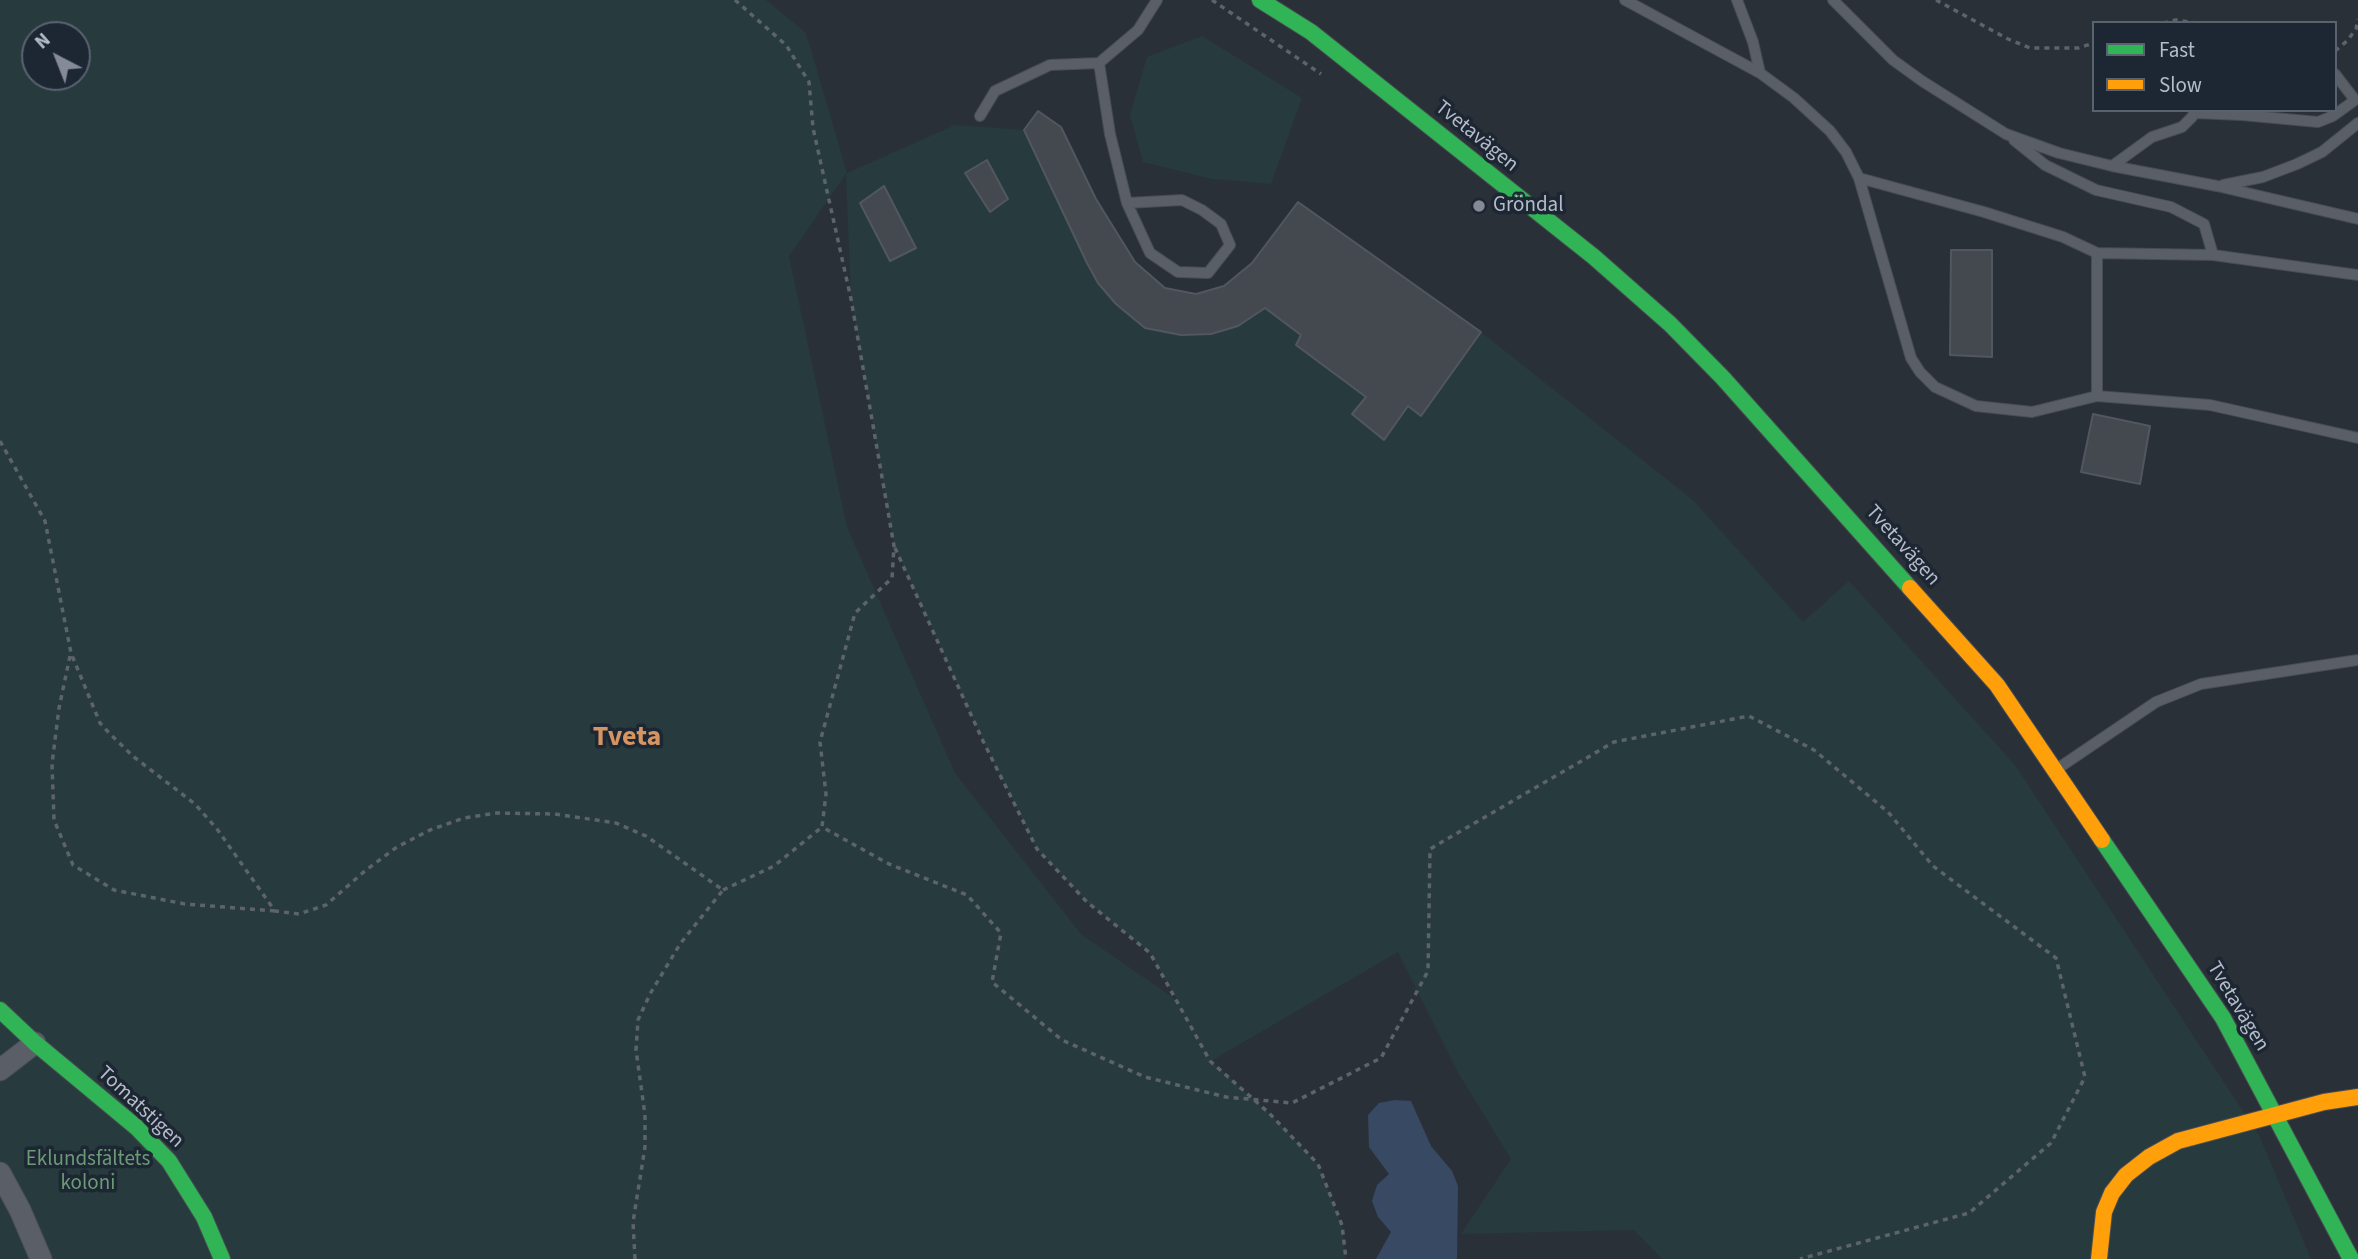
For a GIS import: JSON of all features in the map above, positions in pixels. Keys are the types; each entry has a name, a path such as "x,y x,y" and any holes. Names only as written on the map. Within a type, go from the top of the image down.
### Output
{"main road":[{"name":"Tvetavägen","path":"1260,0 1322,40 1594,257 1670,324 1723,378 1997,685 2223,1018 2351,1259"},
{"name":"Tomatstigen","path":"0,1010 136,1127 169,1161 204,1217 222,1259"},
{"path":"2099,1259 2104,1212 2112,1193 2126,1175 2149,1157 2178,1141 2324,1102 2358,1097"}],"street":[{"path":"0,1070 36,1043"},
{"path":"0,1173 20,1210 41,1259"}],"lane":[{"path":"980,116 995,91 1050,65 1099,63 1138,30 1157,0"},
{"path":"1625,0 1760,73 1794,98 1830,131 1846,152 1859,178 1911,358 1935,387 1976,406 2032,412 2097,396 2210,405 2358,438"},
{"path":"1737,0 1753,42 1760,73"},
{"path":"1833,0 1893,60 2006,134 2045,164 2096,190 2171,207 2203,224 2213,255"},
{"path":"1099,63 1110,134 1127,203 1150,253 1178,272 1208,273 1230,245 1221,224 1182,200 1127,203"},
{"path":"2112,166 2152,137 2182,127 2195,112 2318,122 2333,116 2355,100 2337,77"},
{"path":"2217,186 2263,177 2297,164 2322,152 2358,124"},
{"path":"2006,134 2059,153 2112,166 2217,186 2358,219"},
{"path":"1859,178 2037,228 2097,253 2213,255 2358,275"},
{"path":"2097,253 2097,396"},
{"path":"2055,770 2156,702 2201,684 2358,660"}],"path":[{"path":"635,1259 633,1222 645,1147 645,1115 636,1050 638,1020 680,944 723,890 774,866 821,827 826,794 820,742 855,613 892,578 894,546 851,299 813,128 809,82 786,45 734,0"},
{"path":"1936,0 2030,48 2057,50 2092,44"},
{"path":"2337,49 2356,29 2358,19"},
{"path":"0,441 45,521 71,653 97,716 110,734 134,757 195,804 217,828 275,911"},
{"path":"894,546 983,741 1037,849 1087,902 1150,953 1210,1061 1254,1099 1318,1164 1342,1225 1346,1259"},
{"path":"71,653 59,708 52,764 54,820 73,864 114,890 185,904 299,914 326,905 397,847 430,830 464,818 497,813 555,814 615,823 646,836 723,890"},
{"path":"821,827 889,864 967,895 1001,933 992,982 1062,1040 1145,1077 1226,1097 1292,1103 1381,1058 1428,971 1430,849 1614,742 1749,716 1814,750 1888,812 1933,866 2056,958 2085,1077 2052,1143 1969,1213 1800,1259"}],"green space":[{"name":"Eklundsfältets koloni","path":"0,0 766,0 806,33 847,173 955,125 1024,130 1087,263 1098,283 1116,304 1145,328 1211,334 1238,326 1265,308 1301,335 1296,345 1366,397 1353,414 1384,440 1408,406 1422,416 1481,332 1693,500 1803,622 1849,581 2015,765 2260,1137 2311,1259 1662,1259 1634,1230 1461,1234 1511,1159 1459,1074 1398,952 1211,1061 1269,1113 1318,1164 1342,1225 1346,1259 0,1259","holes":["987,161 1007,199 990,212 965,173","846,174 851,299 894,546 983,741 1037,849 1087,902 1150,953 1178,1001 1081,934 955,773 847,527 789,256","884,187 916,247 890,261 860,202"]},
{"path":"1202,36 1302,98 1271,184 1212,179 1143,162 1130,115 1147,57"}],"water":[{"path":"1411,1101 1431,1146 1452,1171 1458,1186 1457,1259 1376,1259 1391,1232 1378,1217 1372,1201 1377,1185 1389,1174 1369,1147 1368,1115 1379,1103"}],"building":[{"path":"1038,111 1061,127 1096,199 1135,262 1165,288 1196,294 1224,286 1252,263 1298,202 1481,332 1421,416 1408,406 1384,440 1352,414 1366,397 1296,345 1301,335 1265,308 1238,326 1211,334 1181,335 1145,328 1116,304 1098,283 1087,263 1024,130"},
{"path":"987,160 1008,199 990,212 965,173"},
{"path":"884,186 916,248 890,261 860,203"},
{"path":"1951,250 1992,250 1992,357 1950,355"},
{"path":"2093,414 2150,426 2140,484 2081,472"}],"traffic: fast":[{"path":"1260,0 1311,32 1594,257 1670,324 1723,378 1910,588"},
{"path":"2102,840 2223,1018 2351,1259"},
{"path":"0,1010 35,1043 136,1127 169,1161 204,1217 222,1259"}],"traffic: slow":[{"path":"1910,588 1997,685 2102,840"},
{"path":"2099,1259 2104,1212 2112,1193 2126,1175 2149,1157 2178,1141 2324,1102 2358,1097"}],"place":[{"name":"Gröndal","path":"1479,206"}],"district":[{"name":"Tveta","path":"627,739"}]}
